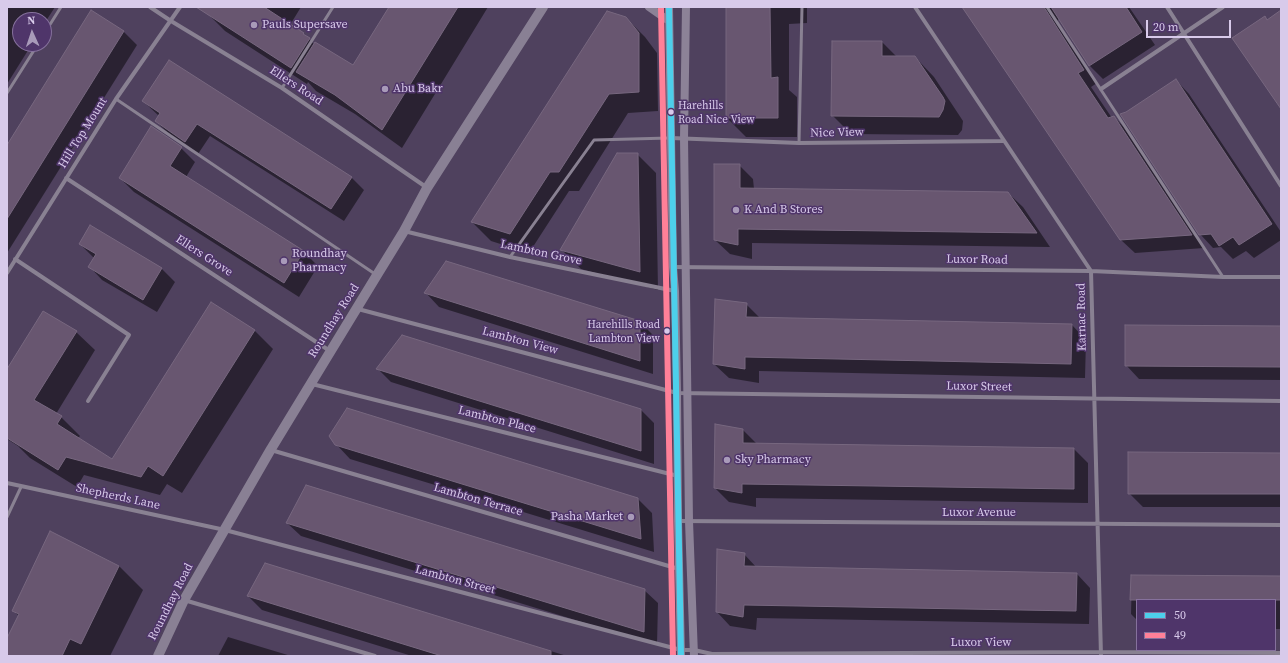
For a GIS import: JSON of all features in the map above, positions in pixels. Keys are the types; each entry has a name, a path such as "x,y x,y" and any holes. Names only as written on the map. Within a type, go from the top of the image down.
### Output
{"main road":[{"name":"Roundhay Road","path":"158,656 184,600 271,449 404,231 427,188 543,7"}],"street":[{"name":"Ellers Road","path":"150,7 282,88 427,188"},
{"name":"Hill Top Mount","path":"7,273 116,99 180,7"},
{"path":"649,7 669,21"},
{"path":"669,7 681,653"},
{"path":"686,7 684,138 689,521 694,653"},
{"name":"Karnac Road","path":"915,7 1091,271 1101,654"},
{"path":"1167,7 1281,186"},
{"path":"1101,89 1223,7"},
{"name":"Nice View","path":"671,138 799,143 1003,141"},
{"name":"Ellers Grove","path":"66,178 330,351"},
{"name":"Lambton Grove","path":"404,231 510,257 675,291"},
{"path":"15,260 130,335 88,401"},
{"name":"Luxor Road","path":"673,267 1091,271 1223,277 1281,277"},
{"name":"Lambton View","path":"357,308 677,393"},
{"name":"Lambton Place","path":"310,384 678,476"},
{"name":"Luxor Street","path":"677,393 1281,401"},
{"name":"Lambton Terrace","path":"271,449 680,569"},
{"name":"Shepherds Lane","path":"7,484 224,530"},
{"name":"Luxor Avenue","path":"678,521 1281,525"},
{"name":"Lambton Street","path":"224,530 681,653"},
{"path":"184,600 375,656"},
{"name":"Luxor View","path":"681,653 1281,653"}],"lane":[{"path":"52,21 61,7"},
{"path":"282,88 332,7"},
{"path":"799,143 802,7"},
{"path":"1047,7 1223,277"},
{"path":"7,94 33,52"},
{"path":"116,99 377,275"},
{"path":"510,257 594,140 671,138"},
{"path":"7,518 21,487"}],"building":[{"path":"196,7 264,7 310,38 291,68"},
{"path":"389,7 458,7 382,130 335,95 296,72 315,42 353,65"},
{"path":"726,7 770,7 771,78 778,77 778,118 726,118"},
{"path":"962,7 1044,7 1084,70 1078,73 1108,118 1114,116 1192,235 1120,240"},
{"path":"1051,7 1126,7 1142,32 1089,66"},
{"path":"91,10 124,31 7,219 7,145"},
{"path":"1281,10 1281,109 1232,38 1265,16 1267,20"},
{"path":"607,11 626,17 639,33 639,92 609,94 559,172 550,172 510,234 471,222"},
{"path":"832,41 882,41 882,56 915,56 945,101 943,110 939,117 831,116"},
{"path":"169,60 352,177 331,209 197,124 185,142 155,121 160,113 142,101"},
{"path":"1176,79 1272,224 1239,245 1233,237 1219,246 1211,234 1199,235 1120,114 1126,112"},
{"path":"151,126 182,147 170,166 304,251 284,283 119,178"},
{"path":"617,153 638,153 640,272 560,250"},
{"path":"714,164 740,164 740,188 1008,192 1037,233 738,229 738,245 714,240"},
{"path":"90,225 162,268 143,300 88,267 96,254 79,244"},
{"path":"446,261 640,321 640,361 424,293"},
{"path":"715,299 747,303 746,317 1072,324 1071,364 745,357 745,369 713,364"},
{"path":"211,302 255,330 163,476 148,466 141,477 66,457 58,470 7,438 7,369 43,311 77,331 34,400 62,416 57,424 112,459"},
{"path":"1125,325 1281,326 1281,367 1125,366"},
{"path":"402,335 641,409 641,451 376,369"},
{"path":"347,408 638,498 641,539 335,445 329,436"},
{"path":"715,424 743,429 743,443 1074,448 1074,489 742,484 742,493 714,488"},
{"path":"1128,452 1281,453 1281,494 1128,494"},
{"path":"306,485 645,589 644,632 286,523"},
{"path":"50,531 119,566 81,644 70,639 62,656 7,656 7,638 19,614 12,611"},
{"path":"717,549 745,553 744,566 1077,573 1076,611 744,605 743,617 716,612"},
{"path":"265,563 551,651 551,656 442,656 247,596"},
{"path":"1131,575 1281,576 1281,600 1130,600"}],"transit line":[{"name":"49","path":"661,7 673,656"},
{"name":"50","path":"669,7 681,656"}],"place":[{"name":"Pauls Supersave","path":"254,25"},
{"name":"Abu Bakr","path":"385,89"},
{"name":"Harehills Road Nice View","path":"671,112"},
{"name":"K And B Stores","path":"736,210"},
{"name":"Roundhay Pharmacy","path":"284,261"},
{"name":"Harehills Road Lambton View","path":"667,331"},
{"name":"Sky Pharmacy","path":"727,460"},
{"name":"Pasha Market","path":"631,517"}]}
